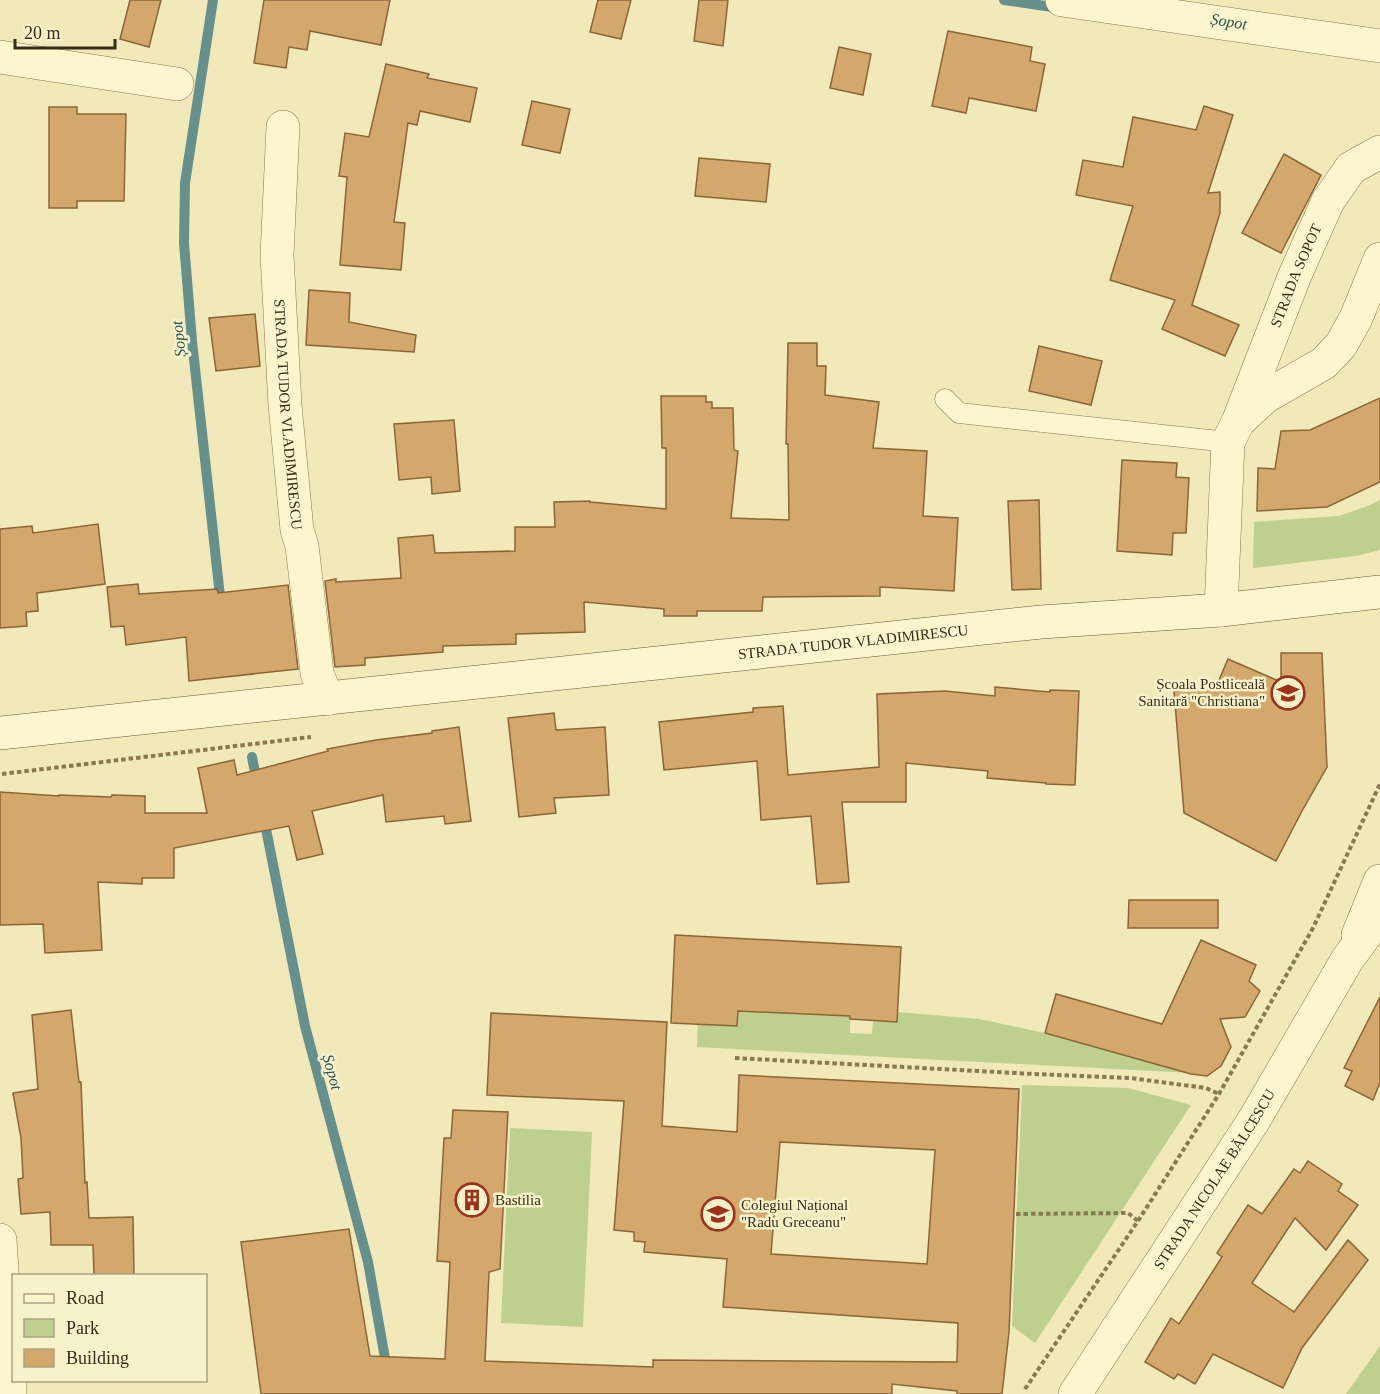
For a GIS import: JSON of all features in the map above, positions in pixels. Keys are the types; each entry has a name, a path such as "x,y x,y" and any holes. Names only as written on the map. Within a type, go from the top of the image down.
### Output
{"street":[{"path":"1062,0 1380,46"},
{"path":"0,57 177,84"},
{"name":"STRADA TUDOR VLADIMIRESCU","path":"283,127 277,255 285,405 297,530 302,546 317,673 327,699"},
{"name":"STRADA SOPOT","path":"1221,610 1233,432 1295,275 1328,201 1351,168 1380,152"},
{"path":"1233,432 1265,397 1324,363 1341,345 1356,318 1380,258"},
{"name":"STRADA TUDOR VLADIMIRESCU","path":"0,733 1041,622 1221,610 1380,592"},
{"path":"1348,596 1375,600 1380,603"},
{"name":"STRADA NICOLAE BĂLCESCU","path":"1347,960 1380,881"},
{"name":"STRADA NICOLAE BĂLCESCU","path":"1075,1394 1254,1120 1347,960 1380,915"},
{"path":"0,1240 10,1394"}],"lane":[{"path":"945,399 959,413 1233,432"}],"path":[{"path":"2,774 318,736"},
{"path":"1025,1389 1138,1221 1219,1094 1313,928 1380,784"},
{"path":"735,1058 1130,1078 1206,1088 1219,1094"},
{"path":"1016,1214 1128,1213 1138,1221"}],"green space":[{"path":"1380,500 1380,550 1356,556 1253,568 1254,522 1339,516"},
{"path":"738,1011 850,1016 850,1033 872,1034 873,1021 897,1022 898,1012 979,1019 1045,1033 1191,1073 697,1047 698,1019 716,1025 737,1026"},
{"path":"1022,1085 1128,1088 1191,1105 1035,1343 1012,1326"},
{"path":"510,1128 592,1132 583,1327 501,1323"},
{"path":"1380,1346 1380,1394 1346,1394"}],"building":[{"path":"130,0 161,0 149,47 120,39"},
{"path":"264,0 390,0 381,45 310,31 307,50 289,47 286,68 254,63"},
{"path":"598,0 631,0 621,39 590,32"},
{"path":"699,0 728,0 723,46 694,41"},
{"path":"948,31 1032,47 1030,61 1045,64 1036,111 969,98 966,113 932,106"},
{"path":"839,47 871,54 863,95 830,88"},
{"path":"386,64 429,74 427,78 477,88 470,122 420,111 417,125 408,123 394,222 405,223 401,270 340,265 347,177 339,176 345,133 369,137"},
{"path":"532,101 570,109 560,153 522,145"},
{"path":"1204,106 1233,115 1208,193 1220,192 1220,213 1192,305 1239,325 1225,356 1162,329 1175,300 1110,280 1133,206 1076,195 1083,160 1123,167 1133,117 1196,130"},
{"path":"49,107 77,107 77,114 126,114 124,201 77,201 77,208 49,208"},
{"path":"1284,154 1321,175 1281,253 1242,233"},
{"path":"699,158 770,164 766,202 695,196"},
{"path":"309,290 350,293 349,322 416,335 414,352 306,345"},
{"path":"255,314 260,366 216,371 209,318"},
{"path":"788,343 817,343 817,366 826,366 825,395 879,402 873,448 927,451 923,516 958,518 954,591 880,587 880,596 763,597 762,611 697,611 697,616 664,616 664,609 584,602 585,632 516,634 516,644 443,646 443,652 365,658 365,665 335,667 325,581 401,578 398,538 433,535 435,553 515,551 515,527 555,527 554,502 590,501 666,509 666,448 662,448 661,396 706,396 706,402 712,402 712,408 733,408 734,450 738,451 731,518 789,520 788,444 786,444"},
{"path":"1039,346 1102,361 1091,405 1029,391"},
{"path":"1380,398 1380,482 1327,507 1257,511 1258,468 1275,469 1281,431 1310,430"},
{"path":"454,420 460,491 432,494 431,477 399,480 394,424"},
{"path":"1122,460 1177,463 1176,477 1189,478 1186,533 1173,533 1172,555 1117,551"},
{"path":"1039,500 1041,589 1012,590 1008,501"},
{"path":"98,524 105,584 37,593 38,611 26,612 27,626 0,628 0,529 32,526 33,533"},
{"path":"138,584 139,594 217,589 218,593 288,585 298,669 189,681 186,637 126,645 124,626 111,627 107,587"},
{"path":"1281,653 1322,653 1327,767 1276,861 1184,813 1174,691 1216,687 1228,659 1281,682"},
{"path":"995,687 1050,692 1050,690 1079,691 1075,785 987,778 988,771 906,763 906,802 842,802 849,882 817,884 811,816 761,820 757,761 664,770 659,722 753,712 753,708 783,706 788,775 879,767 877,694 945,691 995,696"},
{"path":"554,713 556,730 605,727 609,795 554,798 556,813 519,817 508,718"},
{"path":"459,727 471,821 445,824 444,816 386,822 383,795 312,811 323,854 297,860 289,826 174,848 174,878 142,878 142,884 98,882 102,950 45,953 43,924 0,925 0,792 59,796 145,796 145,813 207,813 198,768 234,760 237,775 328,751 327,749"},
{"path":"1129,900 1218,900 1218,928 1128,928"},
{"path":"675,935 901,947 897,1022 850,1019 850,1016 738,1011 737,1026 671,1023"},
{"path":"1201,940 1256,965 1249,981 1260,991 1245,1017 1220,1019 1231,1047 1221,1066 1207,1076 1191,1074 1045,1033 1056,994 1162,1024"},
{"path":"1380,997 1380,1086 1373,1100 1345,1086 1352,1071 1344,1068"},
{"path":"71,1010 79,1082 81,1082 85,1183 87,1182 89,1218 133,1217 134,1274 94,1274 93,1245 51,1245 50,1212 21,1214 18,1179 23,1178 21,1138 13,1093 38,1089 32,1015"},
{"path":"491,1013 667,1022 662,1126 737,1132 739,1075 1019,1089 1009,1332 1002,1394 957,1394 957,1391 892,1384 892,1394 261,1394 241,1242 349,1229 370,1356 445,1359 450,1262 437,1261 444,1138 451,1138 453,1110 508,1112 500,1269 489,1272 485,1361 653,1367 653,1360 957,1362 958,1323 723,1307 727,1259 644,1252 645,1242 634,1241 634,1232 614,1230 624,1101 487,1095","holes":["780,1142 935,1150 927,1264 771,1254"]},
{"path":"1308,1161 1342,1184 1338,1191 1358,1205 1326,1250 1295,1218 1252,1283 1294,1312 1348,1240 1368,1260 1302,1348 1283,1388 1213,1354 1195,1384 1178,1374 1174,1379 1145,1362 1171,1318 1179,1324 1222,1257 1217,1253 1248,1205 1262,1214 1294,1169 1300,1173"}],"waterway":[{"name":"Șopot","path":"213,0 185,183 184,243 192,341 221,605"},
{"name":"Șopot","path":"1004,0 1059,8"},
{"name":"Șopot","path":"252,757 257,783"},
{"name":"Șopot","path":"264,819 305,1026 368,1262 390,1394"}],"place":[{"name":"Școala Postliceală Sanitară \"Christiana\"","path":"1288,693"},
{"name":"Bastilia","path":"472,1200"},
{"name":"Colegiul Național \"Radu Greceanu\"","path":"718,1214"}]}
